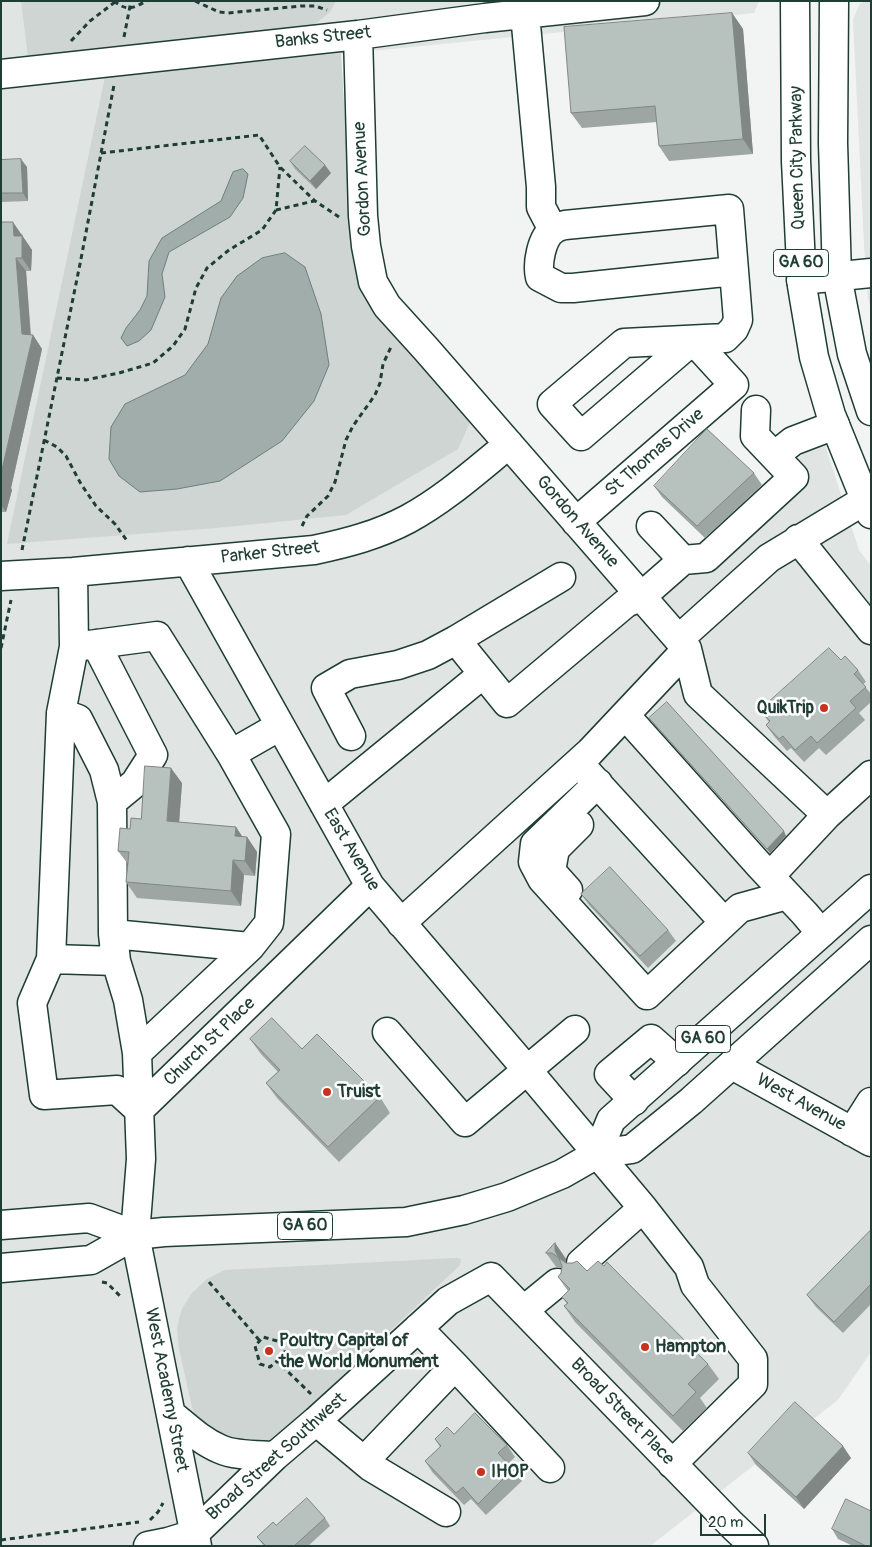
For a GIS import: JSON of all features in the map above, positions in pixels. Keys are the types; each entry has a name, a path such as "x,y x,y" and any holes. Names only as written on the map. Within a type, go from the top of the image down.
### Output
{"street":[{"name":"Banks Street","path":"1,74 645,1"},
{"name":"Queen City Parkway","path":"795,1 796,161 801,280 814,357 835,425 868,507"},
{"name":"Queen City Parkway","path":"834,1 833,143 837,276 852,354 871,410"},
{"path":"525,14 541,187 540,207 553,230"},
{"name":"Gordon Avenue","path":"358,35 363,216 366,246 373,282 387,306 683,644"},
{"path":"693,340 581,436 552,404 624,343 725,338 734,329 738,320 730,209 565,225 553,230 544,242 538,268 540,277 561,288 734,271"},
{"path":"801,280 871,272"},
{"name":"St Thomas Drive","path":"576,522 734,385 693,340"},
{"path":"456,640 508,703 626,602 642,596 683,560 706,558 794,477 756,436 756,410"},
{"path":"774,456 793,441 835,425"},
{"name":"Parker Street","path":"7,584 73,572 314,550 347,544 378,533 408,519 437,501 509,444"},
{"path":"401,923 578,762 625,715 683,644 769,558 798,540 868,507"},
{"path":"651,526 683,560"},
{"path":"798,540 871,630"},
{"name":"East Avenue","path":"188,562 370,886 643,1208 689,1267 695,1286 753,1359 753,1384 672,1464"},
{"path":"73,572 85,646 153,755 135,783 112,802"},
{"path":"351,736 326,688 350,674 398,665 428,655 561,577"},
{"path":"85,646 157,636 231,754 276,834 269,924 250,947 137,1053"},
{"path":"683,644 698,694 827,815"},
{"path":"85,646 61,713 51,959 32,1003 44,1095 117,1090 139,1110"},
{"path":"324,804 484,674"},
{"path":"61,713 78,719 104,770 112,802 115,948 128,1000 137,1053 141,1159 135,1235"},
{"path":"625,715 821,933"},
{"path":"231,754 280,726"},
{"path":"578,762 603,789 732,915"},
{"path":"603,789 535,844 533,862 542,879 642,990 772,879 827,815 871,775"},
{"path":"732,915 772,879"},
{"name":"Church St Place","path":"139,1110 370,886"},
{"name":"GA 60","path":"597,1154 612,1120 871,889"},
{"name":"GA 60","path":"1,1268 91,1260 135,1235 164,1232 406,1222 464,1210 507,1197 562,1174 597,1154 632,1149 691,1101 871,940"},
{"path":"51,959 115,948 250,947"},
{"path":"387,1032 466,1122 575,1030"},
{"path":"634,1101 609,1074 651,1039 677,1062"},
{"name":"West Avenue","path":"732,1065 861,1137"},
{"path":"861,1137 871,1102"},
{"path":"581,1263 643,1208"},
{"name":"GA 60","path":"1,1225 89,1218 135,1235"},
{"name":"West Academy Street","path":"135,1235 172,1414 195,1540"},
{"name":"Broad Street Place","path":"491,1277 732,1526 754,1546"},
{"name":"Broad Street Southwest","path":"148,1546 195,1540 317,1411 448,1301 491,1277"},
{"path":"524,1310 557,1284"},
{"path":"418,1328 550,1468"},
{"path":"364,1461 455,1366"},
{"path":"317,1411 364,1461 446,1512"},
{"path":"172,1414 200,1438 221,1450 246,1455 275,1456"}],"path":[{"path":"124,38 131,1"},
{"path":"68,43 90,21 115,2 122,8 130,9 147,1"},
{"path":"196,1 219,12 228,13 301,6 315,6 327,10"},
{"path":"20,557 115,81"},
{"path":"101,153 259,135 280,167 314,200 343,219"},
{"path":"57,378 86,380 119,373 153,363 173,346 185,329 196,288 207,268 229,250 262,230 276,210 280,167"},
{"path":"276,210 314,200"},
{"path":"301,528 307,516 328,496 336,482 346,440 380,383 386,354 393,344"},
{"path":"44,440 57,447 66,456 81,484 96,506 115,524 128,542"},
{"path":"1,648 7,584"},
{"path":"99,1281 107,1283 120,1296 122,1305"},
{"path":"209,1282 260,1341"},
{"path":"263,1337 282,1342 284,1353 277,1361 270,1367 260,1364 255,1346 263,1337"},
{"path":"277,1361 317,1411"},
{"path":"1,1540 151,1520 158,1512 164,1497"}],"shaded area":[{"path":"1,1 759,1 754,13 341,54 352,243 361,292 470,422 636,611 822,436 859,550 871,566 871,1352 838,1400 650,1546 1,1546"},
{"path":"21,1 336,1 330,12 313,26 28,57"},
{"path":"865,1 871,1 871,309 868,299 864,244 853,19 860,4"},
{"path":"341,53 352,243 361,292 470,422 458,449 346,515 216,528 7,544 105,77"},
{"path":"243,169 248,174 243,198 230,217 169,252 162,274 165,297 151,330 139,341 127,346 121,338 147,296 149,261 162,238 221,201 233,172"},
{"path":"285,253 305,267 321,314 329,365 314,401 282,441 220,481 177,489 140,492 119,476 109,459 111,427 125,404 185,375 208,344 221,298 237,276 262,258"},
{"path":"459,1258 461,1260 460,1265 273,1440 257,1445 230,1444 198,1420 192,1407 179,1349 177,1330 182,1309 192,1293 207,1279 225,1270"}],"building":[{"path":"732,13 743,139 659,146 655,106 571,113 564,27"},
{"path":"305,146 325,165 310,181 290,161"},
{"path":"21,159 23,193 1,193 1,160"},
{"path":"1,222 13,222 14,236 22,236 22,258 16,258 22,334 33,335 1,474"},
{"path":"707,429 754,473 697,526 654,486"},
{"name":"QuikTrip","path":"829,648 841,660 845,656 858,670 854,674 866,687 850,701 856,708 817,743 811,736 795,750 783,736 779,739 766,725 770,721 760,710"},
{"path":"667,702 784,831 767,849 649,718"},
{"path":"145,766 171,768 167,821 236,827 235,836 247,837 245,861 233,860 231,891 126,882 129,852 118,851 120,828 130,829 131,818 141,819"},
{"path":"610,867 668,930 640,956 581,894"},
{"name":"Truist","path":"272,1018 302,1049 317,1034 380,1097 328,1147 266,1083 280,1070 250,1039"},
{"path":"871,1230 871,1284 834,1322 807,1295"},
{"path":"555,1243 555,1251 559,1258 552,1253 546,1253"},
{"path":"559,1258 566,1263 577,1261 587,1271 598,1261 604,1266 607,1262 708,1364 688,1384 696,1392 673,1416 564,1306 568,1303 562,1297 570,1289 558,1277 562,1266"},
{"path":"795,1402 843,1446 796,1497 748,1453"},
{"path":"475,1413 507,1445 498,1453 513,1469 478,1504 463,1487 456,1493 425,1461 441,1446 435,1439 447,1427 454,1434"},
{"path":"307,1498 325,1518 294,1546 266,1546 257,1537 273,1522 276,1525"},
{"path":"846,1499 871,1511 871,1546 866,1546 832,1529"}],"place":[{"name":"QuikTrip","path":"824,708"},
{"name":"Truist","path":"327,1092"},
{"name":"Hampton","path":"645,1347"},
{"name":"Poultry Capital of the World Monument","path":"269,1351"},
{"name":"IHOP","path":"481,1472"}]}
